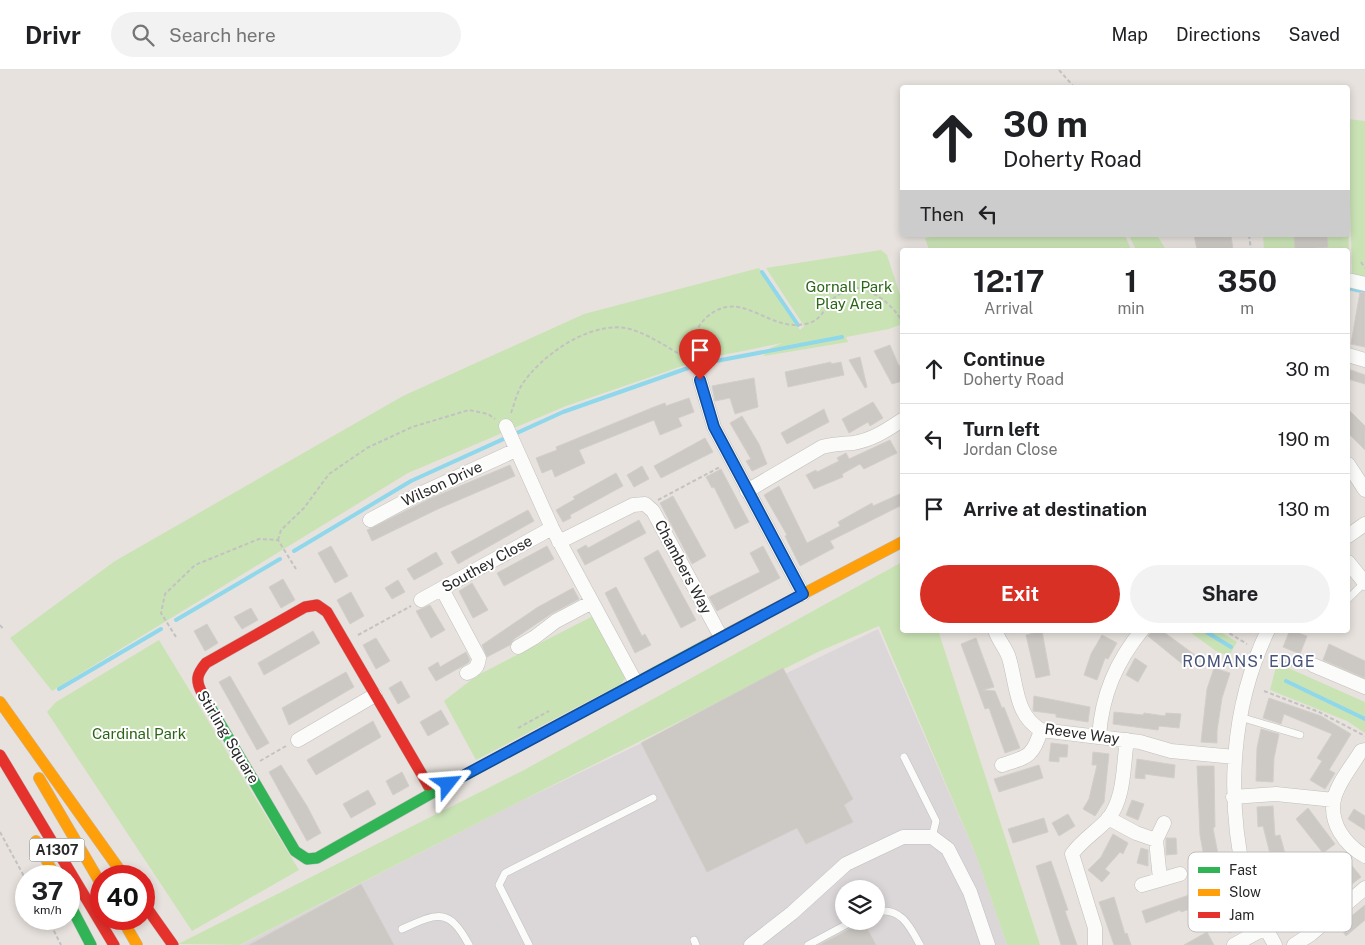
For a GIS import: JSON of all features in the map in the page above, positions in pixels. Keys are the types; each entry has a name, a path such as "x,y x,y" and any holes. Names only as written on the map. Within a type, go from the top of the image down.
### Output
{"street":[{"path":"1350,280 1365,284"},
{"path":"1350,356 1365,360"},
{"path":"700,380 714,427 803,594"},
{"path":"747,491 822,447 834,443 853,443 878,436 900,421"},
{"path":"511,437 559,542 636,683"},
{"name":"Wilson Drive","path":"370,520 411,498 511,437"},
{"path":"1350,469 1364,485"},
{"name":"Chambers Way","path":"559,542 633,505 645,504 653,511 720,637"},
{"path":"1350,535 1365,524"},
{"name":"Southey Close","path":"418,602 552,528"},
{"name":"Stirling Square","path":"432,793 327,612 317,605 304,607 206,663 198,674 197,684 295,851 307,859 317,858 503,754 900,543"},
{"path":"1350,564 1365,582"},
{"path":"442,589 479,658 474,670 466,673"},
{"path":"518,647 556,621 592,602"},
{"name":"Reeve Way","path":"996,633 1008,656 1022,713 1031,724 1041,730 1127,740 1171,751 1235,757"},
{"path":"1099,736 1100,714 1112,676 1128,647 1140,633"},
{"path":"1241,852 1233,797 1235,757 1240,717 1258,651 1267,633"},
{"path":"1313,666 1365,687"},
{"path":"298,740 375,695"},
{"path":"0,702 116,865"},
{"name":"A1307","path":"0,714 90,865"},
{"path":"1002,765 1029,756 1036,746 1041,730"},
{"path":"1095,945 1095,928 1072,854 1080,843 1108,818 1117,802 1127,740"},
{"path":"1365,750 1361,752 1338,788 1334,800 1336,823 1343,839 1365,856"},
{"name":"A1307","path":"0,755 114,945"},
{"path":"0,772 49,865"},
{"path":"1233,797 1276,794 1334,800"},
{"path":"1108,818 1136,833 1156,840"},
{"path":"1160,880 1156,840 1164,823"},
{"path":"751,945 792,913 846,864 903,836 932,837 948,849 970,892 988,945"},
{"path":"1142,885 1180,874"},
{"path":"1352,899 1365,888"},
{"path":"155,920 173,945"},
{"path":"80,924 91,945"},
{"path":"129,930 138,945"},
{"path":"1234,945 1258,932"},
{"path":"1267,932 1275,945"},
{"path":"1294,945 1313,932"}],"lane":[{"path":"1350,597 1365,582"},
{"path":"1240,717 1300,735"},
{"path":"904,757 936,821 932,837"},
{"path":"529,945 499,885 505,873 653,798"},
{"path":"885,910 898,914 912,929 920,945"},
{"path":"402,930 429,916 441,915 452,920 460,929 469,945"},
{"path":"808,945 836,930"}],"path":[{"path":"1059,70 1072,85"},
{"path":"1361,262 1365,268"},
{"path":"511,437 520,388 547,357 578,336 605,328 635,330 690,360 690,348 698,325 714,311 728,306 742,307 776,323 803,325 818,319 831,302 852,288 866,289 877,295 897,312 900,317"},
{"path":"296,569 278,540 281,530 304,508 329,474 367,448 412,427 469,410 488,414 511,437"},
{"path":"653,511 650,504 731,461"},
{"path":"176,637 161,613 165,594 195,565 259,539 278,540"},
{"path":"344,642 418,602"},
{"path":"0,625 4,630"},
{"path":"1229,633 1258,651"},
{"path":"1264,691 1319,712 1365,736"},
{"path":"247,768 298,740"},
{"path":"0,832 18,865"},
{"path":"54,930 61,945"}],"shaded area":[{"path":"878,629 976,855 1007,945 241,945 513,805"}],"green space":[{"path":"1350,119 1365,121 1365,277 1352,275"},
{"path":"1126,237 1130,248 928,248 925,238"},
{"path":"1130,237 1158,237 1165,248 1135,248"},
{"path":"1263,237 1349,237 1349,248 1264,248"},
{"name":"Gornall Park Play Area","path":"881,250 887,255 900,295 900,325 889,329 846,337 848,342 764,356 766,350 782,343 703,359 566,406 408,473 52,691 10,638 115,561 403,396 584,314 759,268 800,330 804,326 766,268"},
{"path":"900,563 900,633 939,633 1040,945 1007,945 976,855 879,626 820,651 240,945 178,944 524,770"},
{"path":"593,616 626,677 621,684 476,760 444,701 476,676"},
{"path":"1191,633 1222,633 1237,642 1229,656 1216,651"},
{"name":"Cardinal Park","path":"159,640 299,870 192,931 155,875 155,865 148,865 47,712 56,702"},
{"path":"1277,663 1365,702 1365,733 1347,721 1270,690"}],"building":[{"path":"1194,237 1231,237 1233,248 1197,248"},
{"path":"1294,237 1327,237 1328,247 1295,248"},
{"path":"1360,292 1365,293 1365,347 1351,344"},
{"path":"890,345 900,366 900,382 892,384 874,351"},
{"path":"860,357 867,387 865,388 849,360"},
{"path":"831,362 831,364 841,362 844,375 788,387 785,372"},
{"path":"1350,370 1365,375 1365,384 1350,380"},
{"path":"754,378 758,407 735,414 730,398 715,401 712,386"},
{"path":"689,398 694,412 678,418 682,426 660,435 654,420 579,450 585,463 555,477 552,469 542,473 536,458 557,450 556,447 654,407 665,403 666,406"},
{"path":"873,402 883,418 870,426 868,422 849,433 842,419"},
{"path":"824,409 829,422 787,444 781,433"},
{"path":"1350,411 1365,426 1365,450 1350,435"},
{"path":"742,416 759,444 767,464 752,471 746,461 751,459 730,423"},
{"path":"705,438 713,452 661,478 654,466"},
{"path":"890,440 897,453 864,469 860,464 842,474 843,477 814,489 806,475 816,470 817,472 839,461 837,458 846,453 849,459"},
{"path":"510,465 515,476 438,509 372,541 367,530 429,499"},
{"path":"642,466 649,479 634,487 627,475"},
{"path":"721,469 749,522 735,529 714,487 712,488 706,477"},
{"path":"616,473 623,486 570,515 571,518 563,522 556,510 575,499 573,497"},
{"path":"779,486 807,543 840,526 838,522 872,503 873,506 900,494 900,506 830,541 834,548 800,566 785,536 787,535 764,495"},
{"path":"673,496 706,556 692,564 660,503"},
{"path":"528,510 534,521 458,564 451,552"},
{"path":"639,520 646,533 585,565 577,550 586,545 588,548"},
{"path":"331,546 348,576 335,583 318,553"},
{"path":"547,546 554,559 504,586 497,573"},
{"path":"763,546 780,578 717,611 709,597 760,572 750,553"},
{"path":"658,550 696,620 681,628 644,558"},
{"path":"436,552 443,564 414,580 407,569"},
{"path":"283,579 295,600 281,608 269,587"},
{"path":"398,580 405,592 392,599 385,588"},
{"path":"472,583 488,610 473,618 459,591"},
{"path":"616,587 642,636 645,634 651,645 635,653 605,593"},
{"path":"573,588 579,599 551,614 514,639 510,645 487,657 482,645 538,607"},
{"path":"351,592 364,616 350,624 337,600"},
{"path":"430,605 445,630 431,638 416,611"},
{"path":"251,608 258,620 242,629 234,617"},
{"path":"207,624 218,643 205,651 194,631"},
{"path":"313,631 320,643 264,675 258,663"},
{"path":"1042,633 1050,675 1036,678 1026,635"},
{"path":"1150,633 1165,633 1195,655 1186,667 1148,636"},
{"path":"1289,633 1298,633 1307,636 1300,654 1283,647"},
{"path":"1102,635 1117,643 1108,659 1105,658 1097,680 1084,675 1091,654"},
{"path":"376,638 390,661 376,669 363,645"},
{"path":"976,638 994,687 983,690 995,691 1002,708 1004,707 1020,748 1005,753 989,708 985,709 961,644"},
{"path":"1329,644 1365,661 1365,678 1323,660"},
{"path":"466,652 470,660 468,663 436,681 428,668 438,662 440,667"},
{"path":"1135,658 1147,666 1138,682 1126,675"},
{"path":"783,668 853,799 844,805 853,822 806,844 797,828 707,872 641,743"},
{"path":"1214,668 1230,673 1222,698 1217,743 1201,742 1207,689"},
{"path":"346,672 354,687 289,725 282,708"},
{"path":"230,676 269,743 257,750 219,682"},
{"path":"401,681 410,697 398,704 389,688"},
{"path":"1034,696 1090,707 1088,722 1056,717 1056,714 1033,711"},
{"path":"1269,698 1321,716 1351,734 1329,770 1335,773 1325,789 1310,780 1322,761 1317,758 1332,734 1284,714 1281,724 1263,718"},
{"path":"441,710 449,724 428,736 420,722"},
{"path":"1114,712 1165,716 1166,713 1181,714 1179,728 1159,726 1158,730 1113,724"},
{"path":"373,721 381,737 316,775 307,760"},
{"path":"1261,729 1279,734 1274,758 1273,782 1256,781 1257,748"},
{"path":"1051,743 1068,745 1067,757 1059,757 1059,762 1049,761"},
{"path":"1093,752 1109,754 1104,802 1095,816 1083,809 1089,799 1097,765 1092,765"},
{"path":"1137,759 1175,765 1174,778 1145,774 1145,779 1135,778"},
{"path":"281,765 307,806 321,833 307,841 269,772"},
{"path":"1039,765 1043,778 999,792 994,779"},
{"path":"1197,766 1214,766 1215,827 1213,828 1218,852 1203,852 1200,835"},
{"path":"402,772 409,786 393,795 386,781"},
{"path":"368,790 376,804 351,818 343,804"},
{"path":"1132,800 1144,804 1138,820 1126,815"},
{"path":"1273,806 1275,836 1280,835 1285,852 1270,852 1263,826 1258,827 1257,807"},
{"path":"1308,808 1335,844 1322,852 1296,819"},
{"path":"1354,809 1365,816 1365,830 1348,819"},
{"path":"1068,814 1075,826 1059,836 1052,823"},
{"path":"1044,818 1048,832 1013,843 1008,829"},
{"path":"1113,834 1128,843 1123,854 1120,852 1105,869 1110,873 1102,882 1088,870 1101,857"},
{"path":"1166,838 1176,838 1177,854 1166,855"},
{"path":"1141,848 1148,850 1148,866 1137,863"},
{"path":"1051,861 1068,910 1065,911 1077,945 1061,945 1036,866"},
{"path":"1352,866 1361,877 1352,884"},
{"path":"361,884 394,945 249,945"},
{"path":"1188,895 1188,910 1181,912 1180,910 1146,923 1142,911"},
{"path":"1114,897 1125,934 1127,933 1131,945 1114,945 1099,902"},
{"path":"1365,905 1365,920 1352,931 1352,916"},
{"path":"848,930 868,930 876,945 819,945"},
{"path":"1207,932 1214,945 1184,945"}],"waterway":[{"path":"762,272 798,325"},
{"path":"1350,288 1365,292"},
{"path":"695,365 842,337"},
{"path":"294,551 411,481 563,412 688,368"},
{"path":"176,620 280,559"},
{"path":"59,689 161,629"},
{"path":"1208,633 1231,647"},
{"path":"1286,681 1365,719"}],"traffic: fast":[{"path":"428,785 432,793 706,645"},
{"path":"202,693 295,851 307,859 317,858 432,793"},
{"path":"80,924 91,945"}],"traffic: slow":[{"path":"706,645 900,543"},
{"path":"0,702 116,865"},
{"path":"39,778 90,865"},
{"path":"36,841 49,865"},
{"path":"128,930 137,945"}],"traffic: jam":[{"path":"202,693 198,684 198,677 206,663 305,607 317,605 327,612 428,785"},
{"path":"0,755 114,945"},
{"path":"155,920 173,945"}],"district":[{"name":"ROMANS' EDGE","path":"1249,661"}],"route":[{"path":"448,784 803,594 714,427 700,380"}]}
